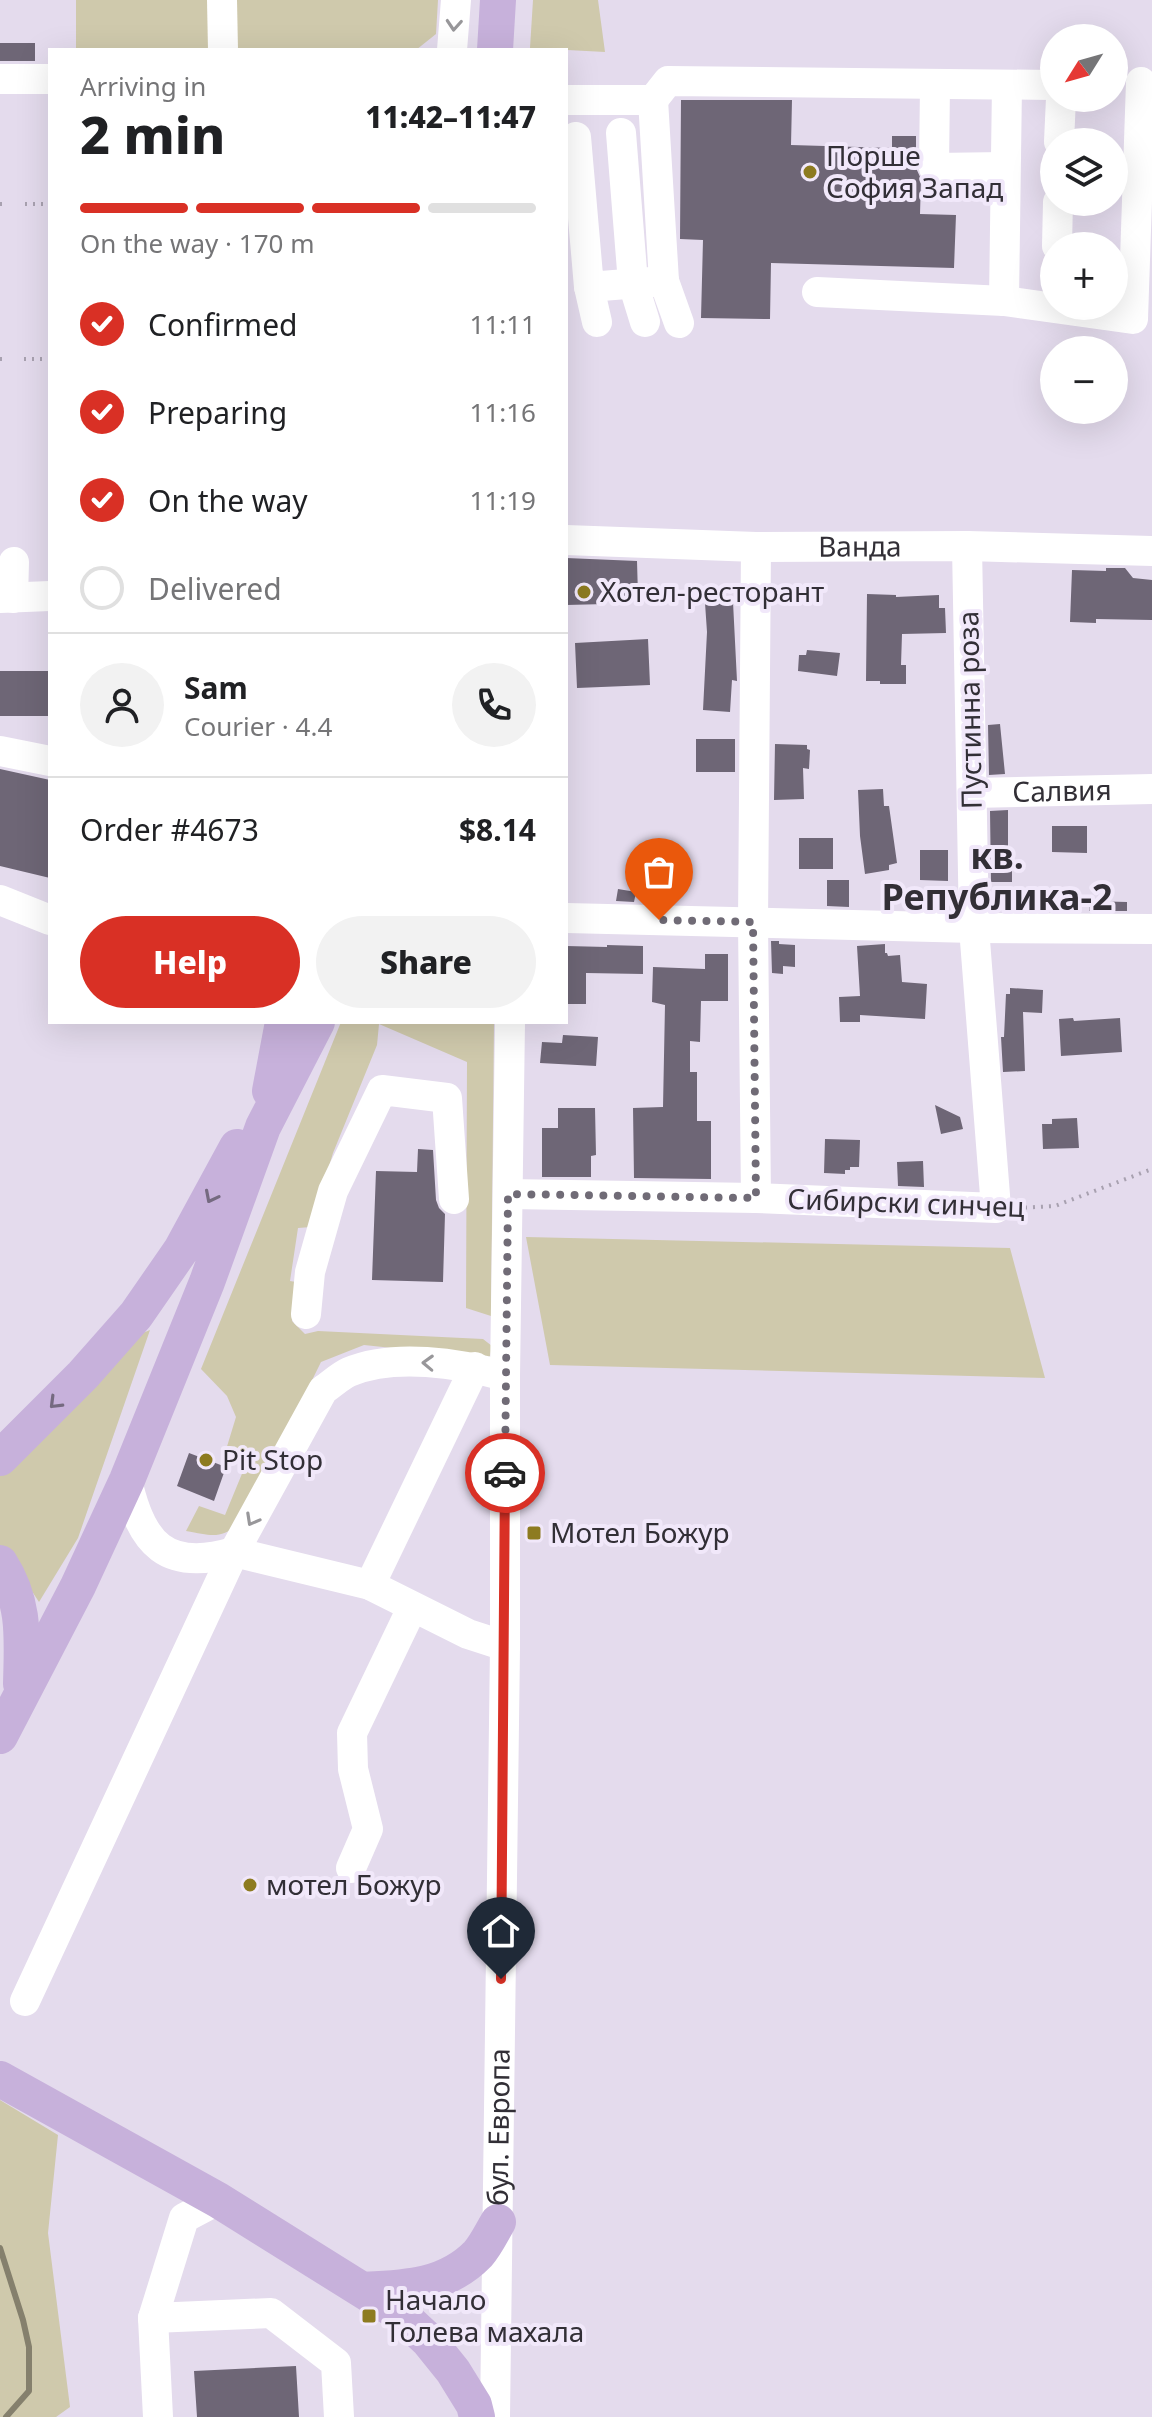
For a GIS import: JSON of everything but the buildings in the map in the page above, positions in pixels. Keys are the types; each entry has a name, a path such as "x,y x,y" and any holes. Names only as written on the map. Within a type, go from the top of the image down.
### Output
{"main road":[{"path":"478,48 481,0"},
{"path":"495,48 498,0"},
{"path":"263,1127 283,1024"},
{"path":"0,1736 78,1586 127,1480 207,1282 263,1127 316,1024"},
{"path":"1,1456 83,1375 136,1315 196,1225 273,1078"},
{"path":"0,1563 12,1581 23,1630 21,1695"},
{"path":"0,2079 218,2200 399,2313 428,2340 453,2371 474,2405 477,2417"},
{"path":"362,2290 428,2284 453,2274 479,2253 498,2222"}],"street":[{"path":"222,0 223,48"},
{"path":"452,48 456,0"},
{"path":"0,79 48,79"},
{"path":"679,323 664,281 653,100 668,81 1040,85"},
{"path":"1128,318 1133,319 1141,82"},
{"path":"935,85 934,168 1005,167"},
{"path":"1004,301 1007,85"},
{"path":"568,100 653,100"},
{"path":"621,133 633,283 645,322"},
{"path":"576,137 589,287 597,322"},
{"path":"589,287 664,281"},
{"path":"817,292 1040,305"},
{"name":"Ванда","path":"568,540 756,547 967,546 1152,551"},
{"name":"Пустинна роза","path":"967,546 974,928 996,1208"},
{"path":"756,547 753,922 756,1198"},
{"path":"14,562 6,598 48,596"},
{"path":"0,751 48,761"},
{"name":"Салвия","path":"972,793 1152,789"},
{"path":"0,900 48,919"},
{"path":"568,918 1152,929"},
{"name":"бул. Европа","path":"495,2417 510,1024"},
{"path":"306,1314 310,1272 333,1191 382,1090 447,1098 454,1199"},
{"name":"Сибирски синчец","path":"508,1194 756,1198 996,1208"},
{"path":"25,2001 234,1552 323,1390 346,1373 368,1366 408,1363 475,1367 505,1376"},
{"path":"370,1585 475,1367"},
{"path":"127,1480 142,1528 164,1552 197,1560 234,1552 370,1585 468,1634 505,1646"},
{"path":"351,1868 368,1829 353,1769 352,1733 412,1608"},
{"path":"158,2417 153,2318 184,2218 218,2200"},
{"path":"153,2318 271,2313 336,2363 339,2417"}],"path":[{"path":"0,204 8,204"},
{"path":"25,204 48,204"},
{"path":"24,359 45,359"},
{"name":"Сибирски синчец","path":"996,1208 1055,1206 1152,1169"}],"shaded area":[{"path":"76,0 438,0 436,34 418,48 76,48"},
{"path":"533,0 598,0 605,52 530,48"},
{"path":"340,1024 379,1024 377,1045 333,1153 311,1227 298,1228 290,1281 302,1283 292,1321 305,1334 318,1331 483,1339 492,1346 490,1356 482,1361 364,1345 321,1362 243,1520 229,1531 217,1535 186,1531 199,1506 225,1515 246,1464 225,1453 236,1417 227,1396 201,1369"},
{"path":"379,1024 494,1024 491,1316 466,1308 467,1062"},
{"path":"526,1237 1010,1248 1045,1378 550,1365"},
{"path":"150,1330 78,1538 39,1602 16,1567 0,1551 0,1476 26,1453 133,1337"},
{"path":"0,2100 58,2135 48,2233 70,2407 56,2417 0,2417"}],"waterway":[{"path":"0,2248 29,2347 29,2391 6,2417"}],"way so far":[{"path":"505,1473 508,1194 756,1198 753,922 659,920"}],"place":[{"name":"Порше София Запад","path":"810,172"},
{"name":"Хотел-ресторант","path":"584,592"},
{"name":"Pit Stop","path":"206,1460"},
{"name":"Мотел Божур","path":"534,1533"},
{"name":"мотел Божур","path":"250,1885"},
{"name":"Начало Толева махала","path":"369,2316"}],"district":[{"name":"кв. Република-2","path":"997,876"}],"route":[{"path":"501,1979 505,1473"}]}
